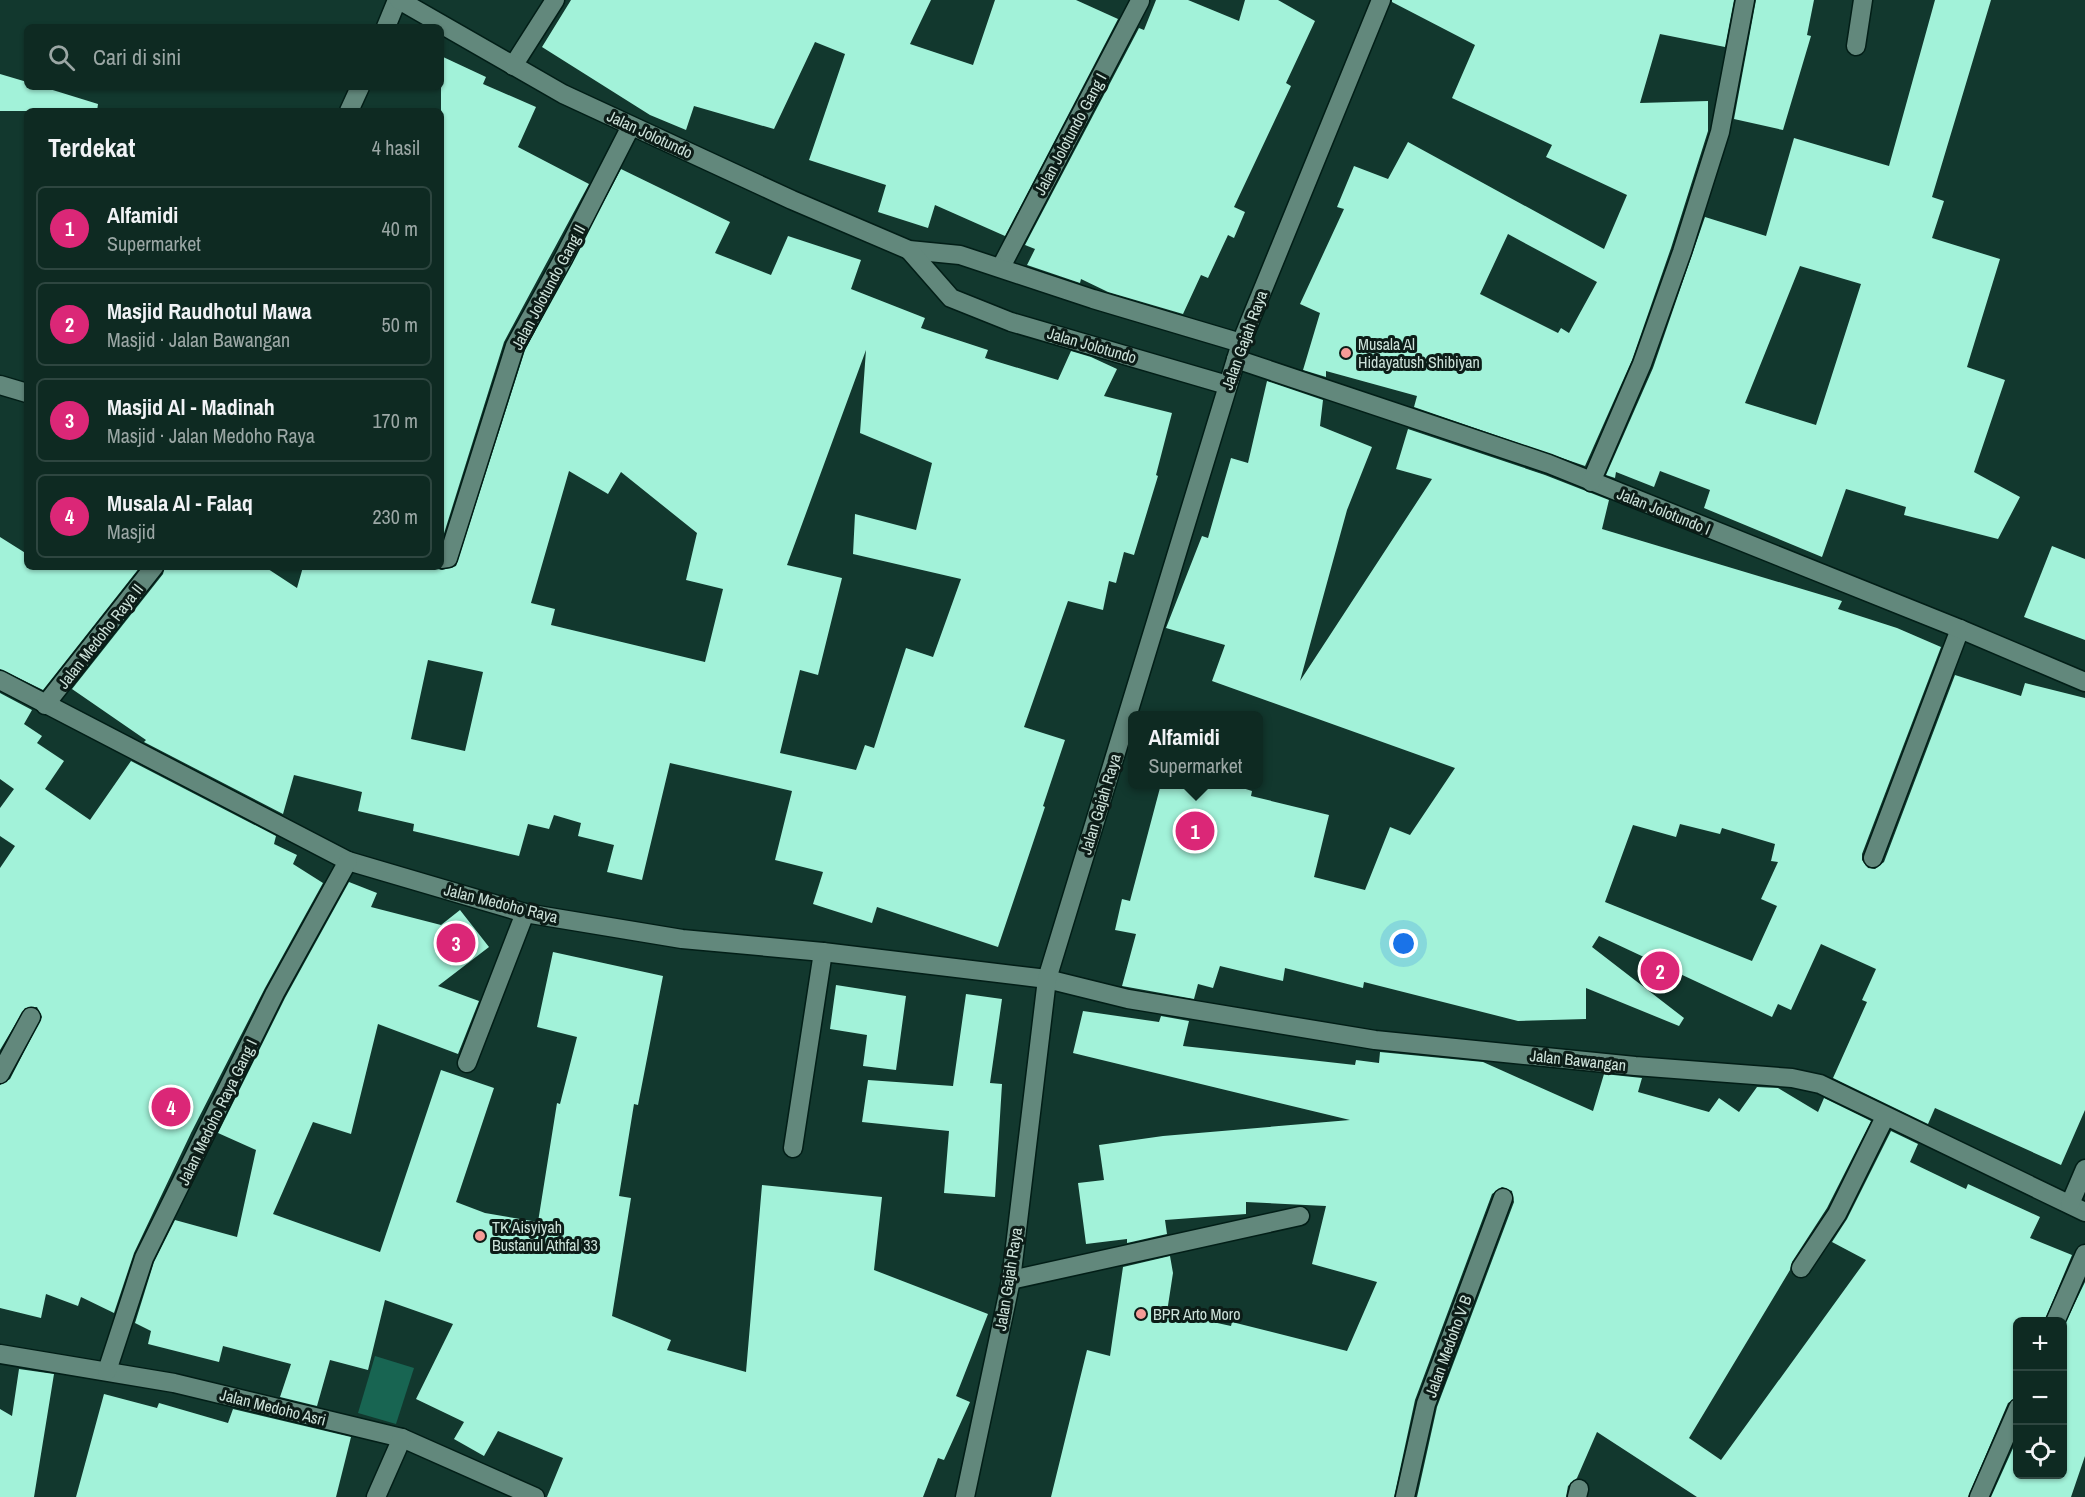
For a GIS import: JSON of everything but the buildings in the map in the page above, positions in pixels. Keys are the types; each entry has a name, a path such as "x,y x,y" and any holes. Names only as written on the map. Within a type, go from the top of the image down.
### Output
{"street":[{"path":"387,24 398,0"},
{"name":"Jalan Jolotundo","path":"398,0 440,24"},
{"path":"513,66 555,0"},
{"name":"Jalan Gajah Raya","path":"1128,711 1238,351 1381,0"},
{"path":"1591,482 1642,364 1682,252 1720,132 1745,0"},
{"path":"1856,46 1863,0"},
{"name":"Jalan Jolotundo Gang I","path":"1001,267 1140,1"},
{"name":"Jalan Jolotundo","path":"444,26 513,66 631,126 909,250 960,255 1001,267 1238,351"},
{"path":"350,108 359,90"},
{"name":"Jalan Jolotundo Gang II","path":"445,559 515,346 564,259 631,126"},
{"name":"Jalan Jolotundo","path":"909,250 951,298 1011,322 1227,385"},
{"name":"Jalan Jolotundo I","path":"1238,351 1549,464 1960,629 2085,682"},
{"path":"0,385 24,392"},
{"name":"Jalan Medoho Raya II","path":"45,705 152,570"},
{"path":"1873,858 1960,629"},
{"name":"Jalan Medoho Raya","path":"0,680 348,861 525,913 682,939 823,952 1047,979"},
{"name":"Jalan Gajah Raya","path":"965,1497 1011,1280 1047,979 1128,712"},
{"name":"Jalan Medoho Raya Gang I","path":"107,1371 144,1258 275,993 348,861"},
{"path":"467,1063 525,913"},
{"path":"793,1148 823,952"},
{"name":"Jalan Bawangan","path":"1047,979 1128,999 1375,1040 1635,1066 1792,1078 1820,1084 2078,1208"},
{"path":"0,1074 31,1017"},
{"path":"1801,1268 1837,1214 1885,1117"},
{"path":"2078,1208 2085,1169"},
{"name":"Jalan Medoho V B","path":"1405,1497 1426,1404 1503,1198"},
{"path":"1011,1280 1300,1216"},
{"path":"2057,1317 2085,1254"},
{"name":"Jalan Medoho Asri","path":"0,1354 174,1383 402,1438 535,1497"},
{"path":"1978,1497 2013,1419"},
{"path":"376,1497 402,1438"}],"green space":[{"path":"375,1356 414,1368 396,1424 358,1413"}],"place":[{"name":"Musala Al Hidayatush Shibiyan","path":"1346,353"},
{"name":"Alfamidi","path":"1195,831"},
{"name":"Masjid Al - Madinah","path":"456,943"},
{"name":"Masjid Raudhotul Mawa","path":"1660,971"},
{"name":"Musala Al - Falaq","path":"171,1107"},
{"name":"TK Aisyiyah Bustanul Athfal 33","path":"480,1236"},
{"name":"BPR Arto Moro","path":"1141,1314"}]}
